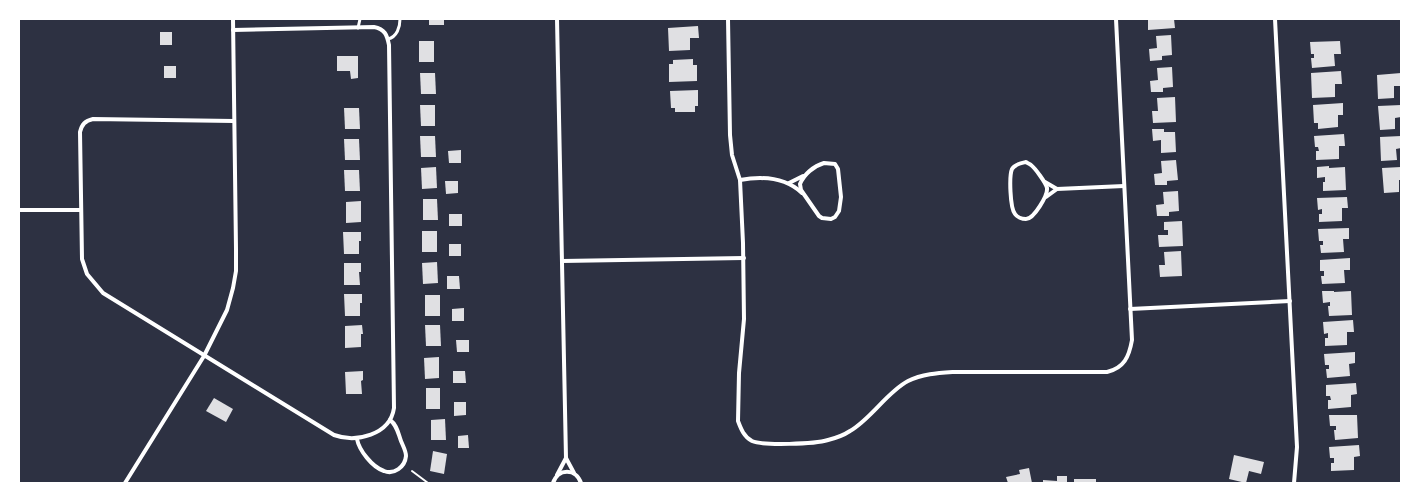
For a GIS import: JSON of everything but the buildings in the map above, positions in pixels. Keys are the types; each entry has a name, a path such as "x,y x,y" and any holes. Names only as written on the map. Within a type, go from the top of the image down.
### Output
{"street":[{"path":"125,483 204,356 227,310 233,288 236,271 233,19"},
{"path":"557,19 566,458 581,483"},
{"path":"728,19 730,135 732,154 740,180 744,258 744,319 739,372 738,421 746,437 753,441 779,444 827,441 841,436 852,430 908,381 931,374 953,372 1099,373 1114,370 1121,366 1126,360 1130,351 1132,340 1116,19"},
{"path":"1275,19 1297,447 1294,483"},
{"path":"233,30 374,27 383,30 388,38 394,408 393,415 390,420 375,432 350,439 334,435 103,293 87,274 82,259 81,210 80,132 84,123 87,120 93,119 234,121"},
{"path":"1026,162 1031,164 1044,182 1047,190 1043,199 1030,219 1021,218 1015,214 1013,210 1011,193 1010,177 1012,168 1020,163 1026,162"},
{"path":"740,180 755,177 780,180 789,184 796,187 804,194 822,218 831,219 835,217 839,211 841,197 838,169 835,164 820,164 789,184"},
{"path":"804,194 800,184 806,174"},
{"path":"1044,182 1057,189 1124,186"},
{"path":"1043,199 1057,189"},
{"path":"19,210 81,210"},
{"path":"562,261 744,258"},
{"path":"1130,309 1290,301"},
{"path":"357,438 360,448 382,471 396,471 401,467 406,457 396,426 390,420"},
{"path":"553,483 566,458"},
{"path":"557,475 566,471 575,474"}],"lane":[{"path":"358,28 360,19"},
{"path":"388,38 392,38 396,34 399,28 400,19"}],"path":[{"path":"412,471 428,483"}]}
